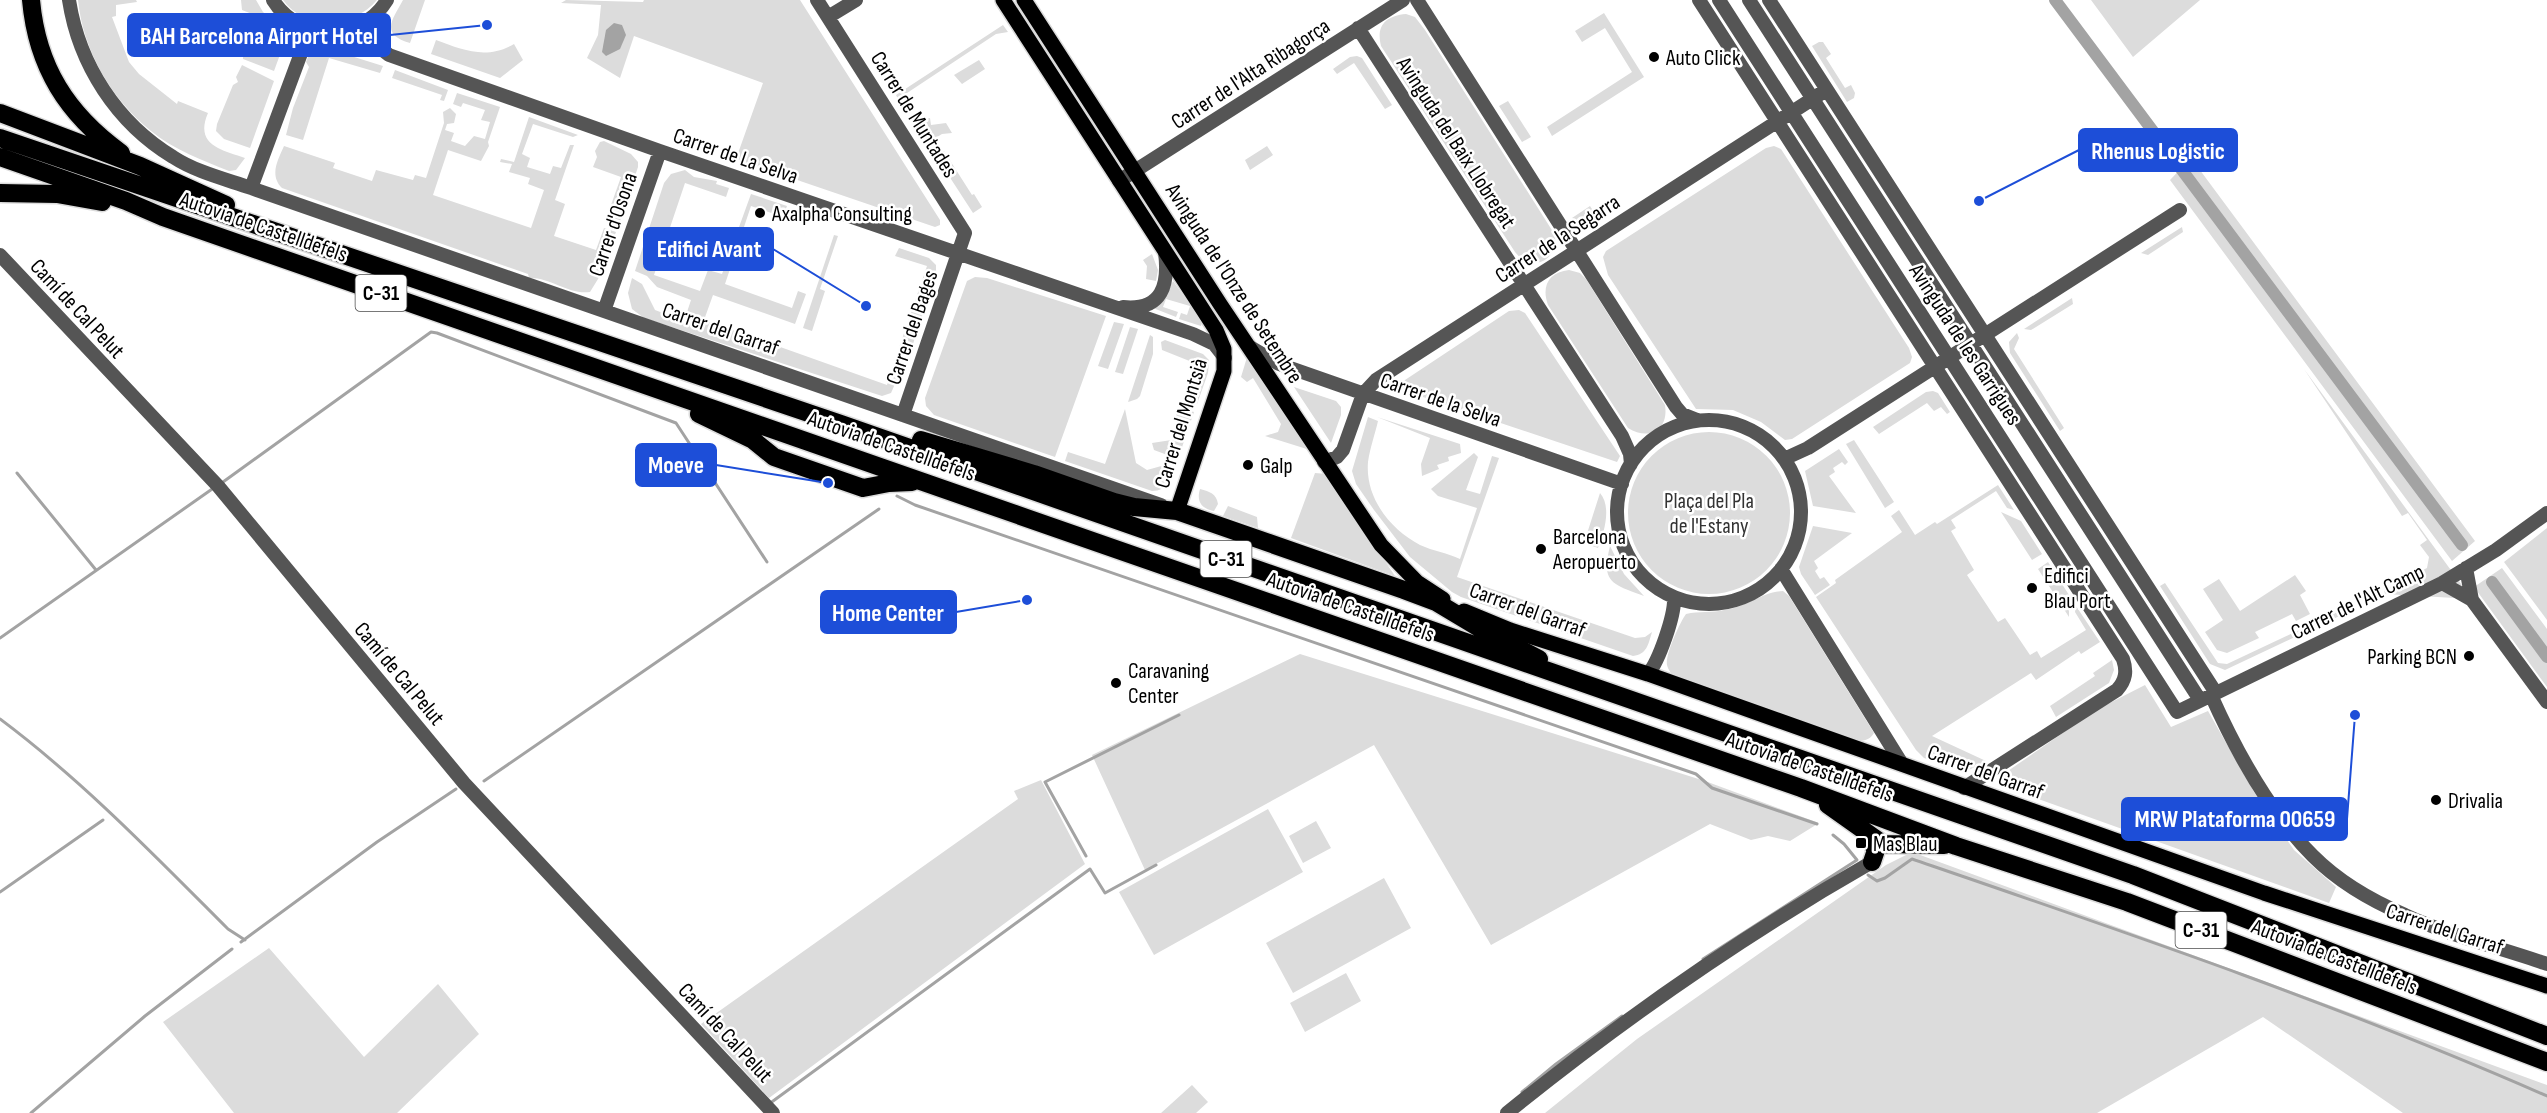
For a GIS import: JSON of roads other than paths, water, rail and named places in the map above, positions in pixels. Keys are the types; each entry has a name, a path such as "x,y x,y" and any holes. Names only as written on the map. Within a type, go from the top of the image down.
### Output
{"highway":[{"path":"31,0 33,23 43,57 58,89 87,125 140,166"},
{"path":"0,113 140,166 213,199 293,240"},
{"name":"Autovia de Castelldefels","path":"0,138 293,240 841,424 2133,875 2547,1036"},
{"name":"Autovia de Castelldefels","path":"0,157 126,201 163,217 1801,788 1956,846 2127,902 2547,1062"},
{"path":"0,193 57,194 163,217"},
{"path":"599,369 753,440 774,457 863,488 897,482 930,483"},
{"path":"841,424 917,439 1034,474 1114,502 1134,507 1177,511 1436,602 1503,641 1611,694"},
{"path":"1417,582 1436,602"},
{"path":"1801,788 1878,842 1906,846 1956,846"},
{"path":"1860,828 1874,843 1876,849 1872,862"},
{"path":"1872,862 1890,850 1906,846"}],"main road":[{"name":"Avinguda de l'Onze de Setembre","path":"1003,0 1216,330 1225,354"},
{"name":"Avinguda de l'Onze de Setembre","path":"1024,0 1324,462 1381,545 1417,582"},
{"name":"Carrer del Montsià","path":"1177,511 1211,413 1225,354"},
{"name":"Carrer del Garraf","path":"1417,582 1465,612 1500,626 1648,674 2264,893 2547,986"}],"street":[{"name":"Carrer del Garraf","path":"69,0 76,35 100,86 131,124 148,140 175,159 251,188 1177,511"},
{"path":"275,4 292,20 310,29 324,32 354,28 370,19 387,0"},
{"name":"Carrer de Muntades","path":"817,0 965,233 959,252"},
{"path":"828,17 856,0"},
{"name":"Carrer de l'Alta Ribagorça","path":"1119,181 1403,0"},
{"name":"Avinguda del Baix Llobregat","path":"1417,0 1676,407 1682,414 1699,420"},
{"name":"Avinguda de les Garrigues","path":"1699,0 2116,646 2126,668 2122,684 2117,690 1964,788"},
{"name":"Avinguda de les Garrigues","path":"1719,0 2177,712"},
{"name":"Avinguda de les Garrigues","path":"1749,0 1971,344 2209,696"},
{"name":"Avinguda de les Garrigues","path":"1769,0 1985,335 2209,696"},
{"name":"Carrer de La Selva","path":"354,28 389,55 660,151 959,252 1210,342 1225,354"},
{"name":"Avinguda del Baix Llobregat","path":"1358,28 1622,436 1630,454 1631,464"},
{"path":"251,188 310,29"},
{"name":"Carrer de la Segarra","path":"1343,490 1341,466 1343,450 1363,394 1376,380 1827,90"},
{"name":"Carrer d'Osona","path":"604,311 660,151"},
{"path":"1784,459 1808,448 2180,210"},
{"name":"Carrer del Bages","path":"903,415 959,252"},
{"name":"Carrer de La Selva","path":"1112,307 1137,308 1158,296 1167,279 1165,252"},
{"name":"Camí de Cal Pelut","path":"0,255 218,486 464,783 773,1113"},
{"name":"Carrer de la Selva","path":"1250,347 1279,364 1622,484"},
{"path":"1699,420 1738,424 1762,436 1784,459 1797,484 1801,512 1797,540 1782,569 1754,592 1739,599 1710,604 1674,598 1650,583 1636,567 1623,544 1618,514 1622,484 1631,464 1641,450 1659,435 1673,427 1699,420"},
{"path":"1324,462 1337,457 1343,450"},
{"name":"Carrer de l'Alt Camp","path":"2177,712 2442,583 2547,513"},
{"path":"2466,568 2472,600"},
{"path":"1782,569 1902,764"},
{"path":"2442,583 2472,600 2547,702"},
{"path":"1648,674 1656,663 1674,610 1674,598"},
{"path":"2209,696 2267,797 2297,838 2328,869 2350,886 2406,916 2547,964"},
{"path":"1507,1113 1576,1057 1750,936 1872,862"}],"waterway":[{"path":"2055,0 2462,545"},
{"path":"223,482 431,332 676,423 767,562"},
{"path":"17,473 96,570"},
{"path":"0,638 215,487"},
{"path":"897,496 915,505 1696,774 1712,788 1817,824"},
{"path":"484,781 879,509"},
{"path":"2492,582 2547,657"},
{"path":"1086,856 1045,782 1179,715"},
{"path":"0,719 89,793 228,929 245,940"},
{"path":"241,942 377,842 456,789"},
{"path":"0,892 103,820"},
{"path":"1703,959 1857,860 1833,835"},
{"path":"1868,875 1877,881 1912,859 2311,1000 2547,1096"},
{"path":"769,1104 1090,869 1105,893 1156,865"},
{"path":"31,1113 145,1016 232,949"},
{"path":"1522,1092 1622,1016"}],"place":[{"name":"BAH Barcelona Airport Hotel","path":"487,25"},
{"name":"Auto Click","path":"1654,57"},
{"name":"Rhenus Logistic","path":"1979,201"},
{"name":"Axalpha Consulting","path":"760,213"},
{"name":"Edifici Avant","path":"866,306"},
{"name":"Galp","path":"1248,465"},
{"name":"Moeve","path":"828,483"},
{"name":"Barcelona Aeropuerto","path":"1541,549"},
{"name":"Edifici Blau Port","path":"2032,588"},
{"name":"Home Center","path":"1027,600"},
{"name":"Parking BCN","path":"2469,656"},
{"name":"Caravaning Center","path":"1116,683"},
{"name":"MRW Plataforma 00659","path":"2355,715"},
{"name":"Drivalia","path":"2436,800"},
{"name":"Mas Blau","path":"1861,843"}],"park label":[{"name":"Plaça del Pla de l'Estany","path":"1709,512"}]}
